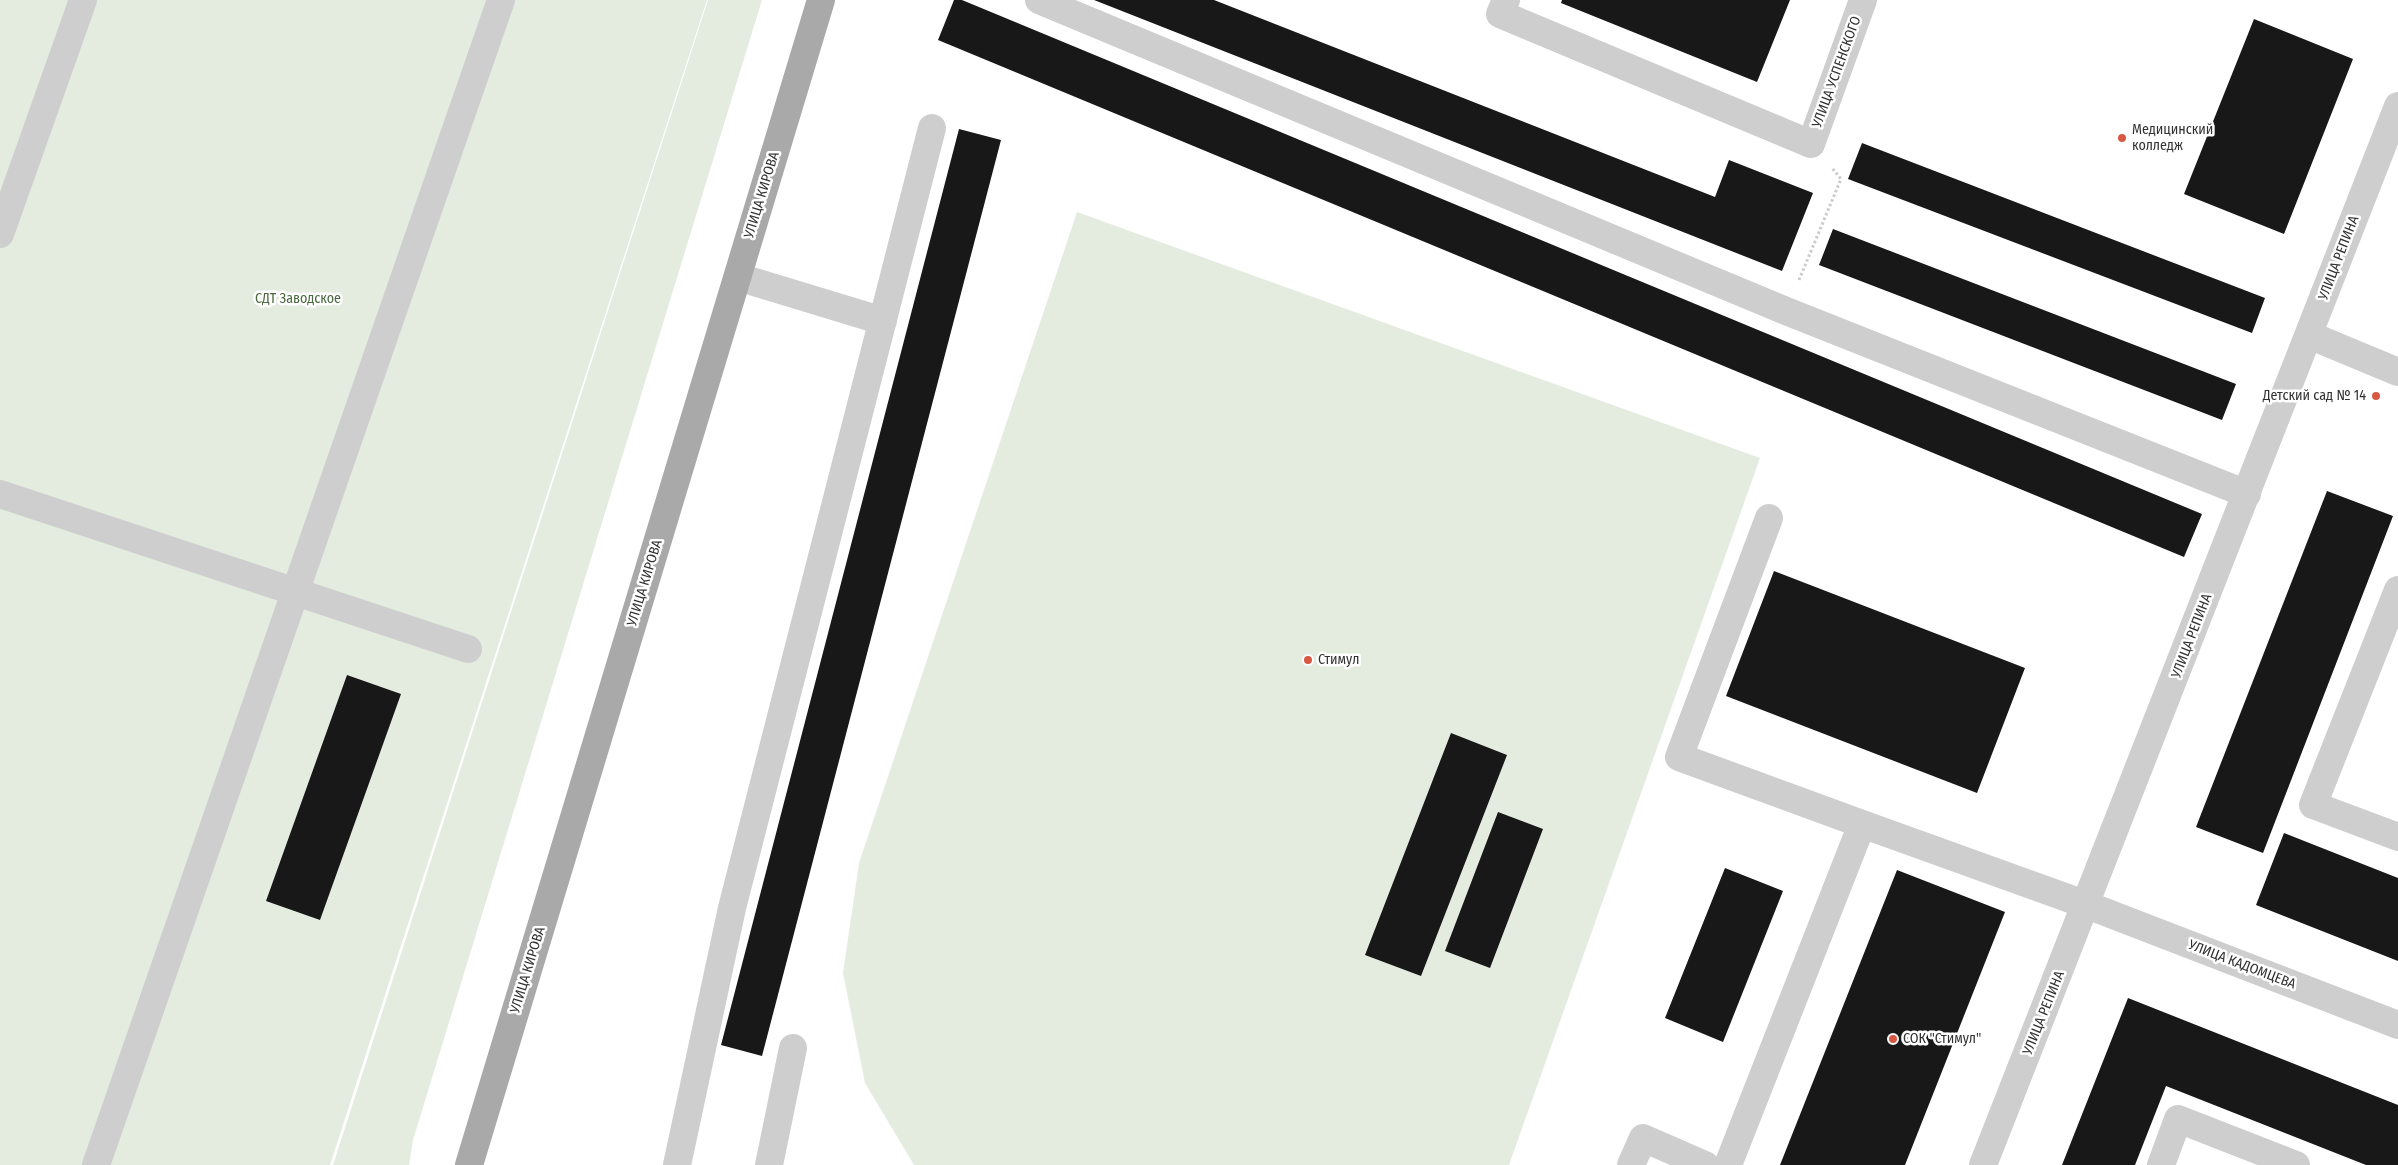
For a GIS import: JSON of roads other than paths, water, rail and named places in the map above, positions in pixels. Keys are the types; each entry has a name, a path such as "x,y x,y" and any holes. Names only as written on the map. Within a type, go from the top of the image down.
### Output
{"main road":[{"name":"УЛИЦА КИРОВА","path":"468,1165 821,0"}],"street":[{"path":"0,234 83,0"},
{"path":"96,1165 501,0"},
{"path":"1039,0 1786,311 2247,494"},
{"name":"УЛИЦА УСПЕНСКОГО","path":"1506,0 1500,14 1810,144 1863,0"},
{"name":"УЛИЦА РЕПИНА","path":"1984,1165 2398,106"},
{"path":"677,1165 732,908 932,128"},
{"path":"738,277 883,321"},
{"path":"2309,335 2398,372"},
{"path":"0,494 468,649"},
{"name":"УЛИЦА КАДОМЦЕВА","path":"1769,518 1680,757 2087,905 2398,1025"},
{"path":"2398,590 2313,804 2398,837"},
{"path":"1728,1165 1862,824"},
{"path":"769,1165 793,1048"},
{"path":"2161,1165 2178,1120 2296,1165"},
{"path":"1631,1165 1643,1138 1705,1165"}],"place":[{"name":"Медицинский колледж","path":"2122,138"},
{"name":"Детский сад № 14","path":"2376,396"},
{"name":"Стимул","path":"1308,660"},
{"name":"СОК \"Стимул\"","path":"1893,1039"}],"park label":[{"name":"СДТ Заводское","path":"298,299"}]}
